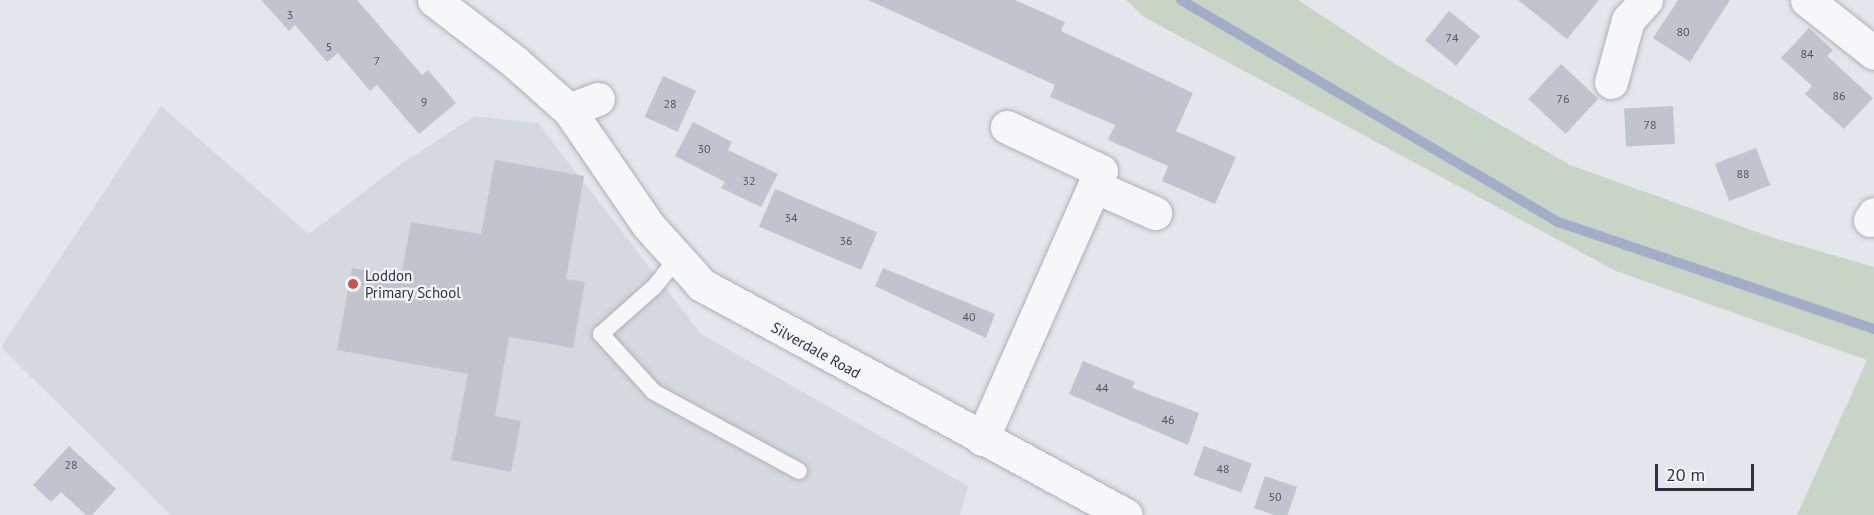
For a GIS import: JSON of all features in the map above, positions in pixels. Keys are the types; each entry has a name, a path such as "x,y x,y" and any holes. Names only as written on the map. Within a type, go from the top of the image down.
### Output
{"street":[{"name":"Silverdale Road","path":"434,0 515,62 583,104 676,260 702,285 982,439 1126,515"},
{"path":"1611,82 1628,20 1646,0"},
{"path":"1807,0 1874,52"},
{"path":"982,439 1101,171 1007,127"},
{"path":"1094,186 1155,213"}],"lane":[{"path":"676,260 654,287 601,334 654,392 799,471"}],"shaded area":[{"name":"Loddon Primary School","path":"161,106 309,234 398,166 475,116 538,123 701,334 968,486 960,515 171,515 1,347"}],"green space":[{"path":"1126,0 1298,0 1395,64 1570,165 1774,238 1874,267 1874,515 1797,515 1867,360 1616,271 1144,17"}],"building":[{"path":"261,0 357,0 422,75 428,70 456,103 419,134 377,85 370,91 338,53 327,62 295,25 289,31"},
{"path":"868,0 1015,0 1065,22 1061,31 1193,93 1176,131 1236,157 1215,204 1162,181 1168,166 1108,140 1115,125 1050,97 1055,85"},
{"path":"1518,0 1599,0 1567,39"},
{"path":"1678,0 1730,0 1690,62 1653,38"},
{"path":"1449,11 1480,36 1456,66 1425,41"},
{"path":"1809,28 1833,50 1827,56 1873,98 1844,129 1805,94 1812,86 1781,58"},
{"path":"1561,64 1598,99 1566,134 1528,99"},
{"path":"663,76 696,91 678,132 645,117"},
{"path":"1673,106 1675,144 1626,147 1624,109"},
{"path":"693,122 732,142 728,150 778,174 761,207 721,188 725,182 675,156"},
{"path":"1756,148 1770,185 1729,201 1715,164"},
{"path":"495,160 584,176 566,279 585,282 573,348 509,337 495,416 521,421 511,472 451,460 468,374 337,350 352,268 401,277 411,222 481,234"},
{"path":"775,189 877,232 861,270 759,227"},
{"path":"883,268 995,314 986,338 875,286"},
{"path":"1083,361 1135,382 1132,388 1199,413 1188,445 1069,394"},
{"path":"69,446 116,489 92,515 86,515 61,492 51,502 33,485"},
{"path":"1204,446 1252,463 1241,493 1193,475"},
{"path":"1265,476 1297,487 1288,515 1274,515 1254,508"}],"waterway":[{"path":"1181,0 1558,222 1874,329"}],"place":[{"name":"Loddon Primary School","path":"353,284"}]}
